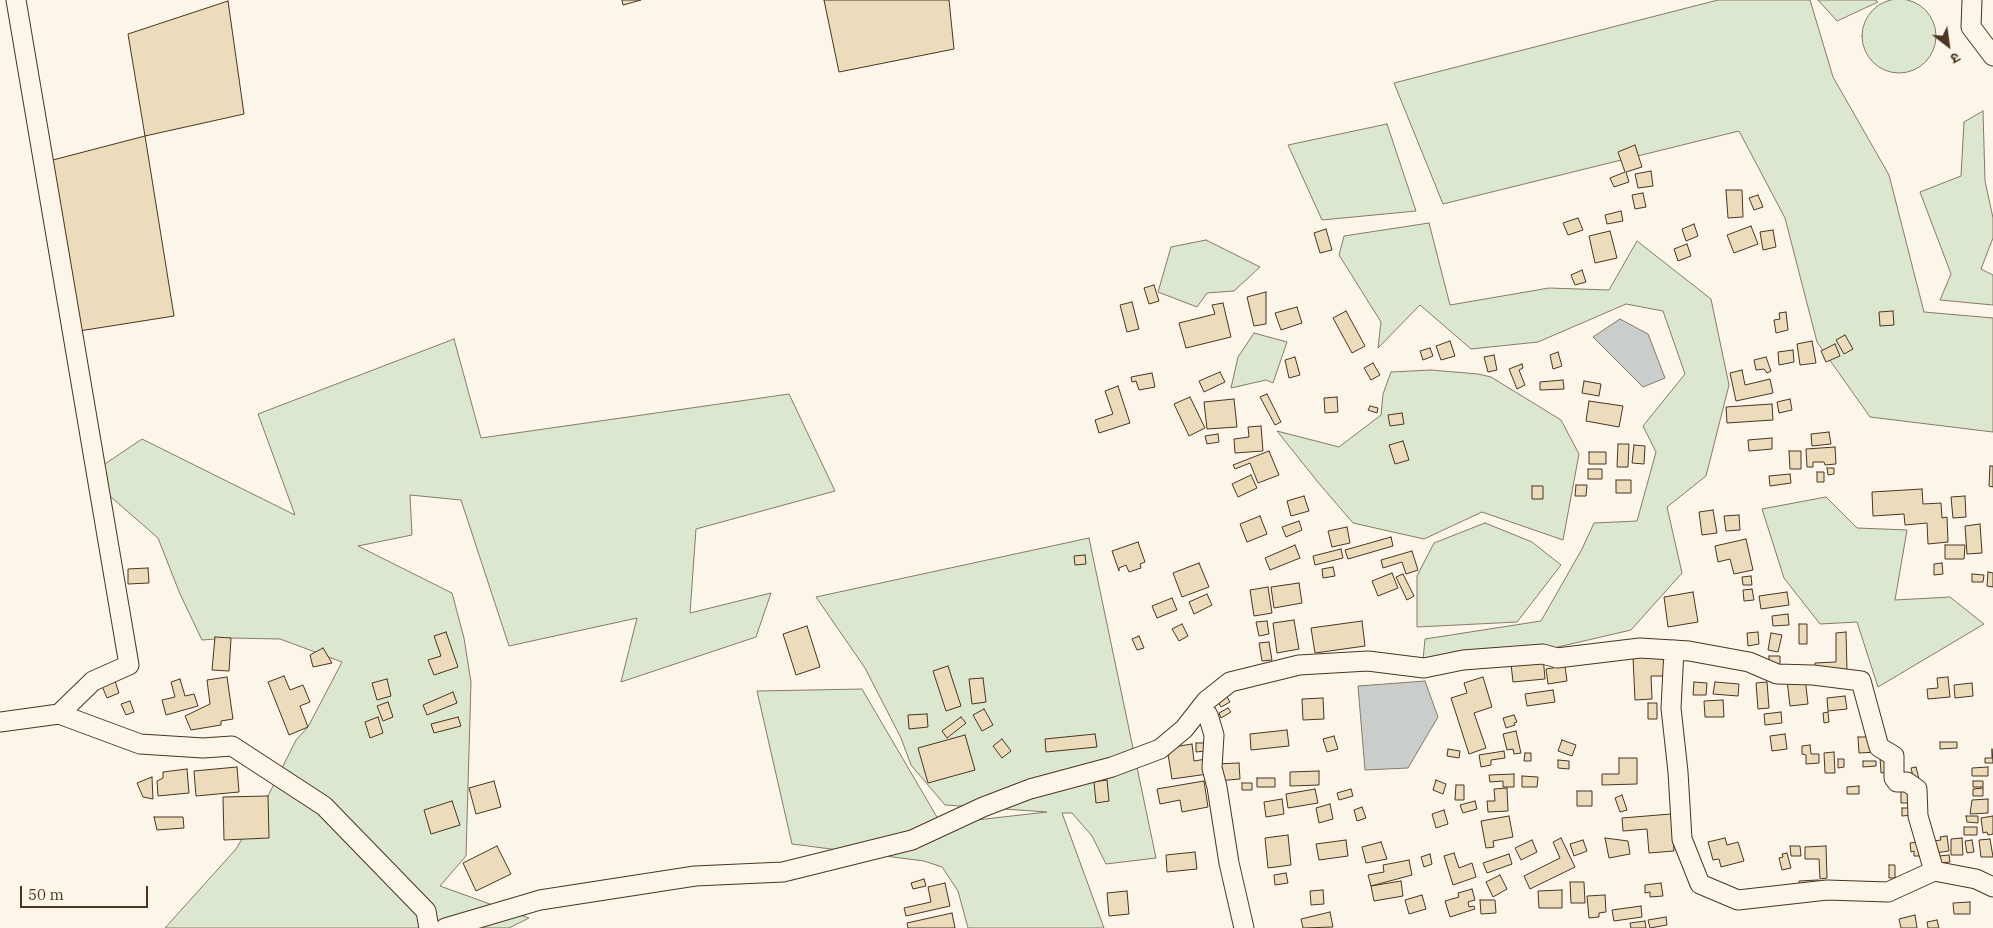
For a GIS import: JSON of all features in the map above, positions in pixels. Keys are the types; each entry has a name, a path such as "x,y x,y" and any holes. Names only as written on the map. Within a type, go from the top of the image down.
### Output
{"street":[{"path":"16,0 129,665 93,681 59,714"},
{"path":"1972,0 1971,27 1993,56"},
{"path":"445,928 540,900 695,876 783,872 912,840 983,807 1030,789 1112,768 1160,750 1184,729 1206,701 1230,682 1299,665 1368,661 1424,668 1463,660 1542,654 1557,658 1640,648 1688,651 1749,662 1777,674 1813,675 1861,681 1879,747 1894,756 1894,778 1896,782 1907,782 1917,789 1918,816 1934,871"},
{"path":"1674,650 1671,708 1678,772 1682,840 1700,884 1738,900 1827,890 1888,892 1934,871 1976,879 1993,887"},
{"path":"1199,710 1208,716 1214,735 1212,768 1217,787 1229,863 1244,928"},
{"path":"0,722 59,714 140,744 203,748 232,746 324,806 426,911 430,928"}],"green space":[{"path":"1899,-1 1920,5 1930,15 1936,36 1930,57 1920,67 1899,73 1878,67 1868,57 1862,36 1868,15 1878,5"},
{"path":"1718,0 1810,0 1833,77 1889,175 1924,312 1993,318 1993,432 1870,417 1817,342 1785,218 1739,131 1443,204 1394,83"},
{"path":"1818,0 1876,0 1878,2 1837,21"},
{"path":"1983,111 1985,181 1993,218 1993,238 1981,269 1993,275 1993,305 1940,300 1951,274 1920,192 1961,176 1964,122"},
{"path":"1387,124 1416,211 1322,220 1288,145"},
{"path":"1429,223 1450,305 1549,288 1609,290 1637,241 1711,299 1729,385 1706,476 1667,507 1682,573 1631,630 1532,653 1423,660 1425,639 1541,621 1582,549 1594,523 1637,521 1656,452 1643,426 1685,374 1663,311 1626,304 1538,342 1471,349 1420,305 1378,348 1381,322 1339,255 1344,236"},
{"path":"1206,240 1260,267 1234,291 1207,293 1197,307 1158,292 1171,247"},
{"path":"1254,333 1287,342 1273,383 1266,380 1231,388 1238,357"},
{"path":"454,339 481,438 789,394 835,491 696,529 690,613 771,593 756,637 621,682 637,618 509,646 461,500 410,495 412,535 358,546 452,593 464,638 471,682 466,856 440,886 529,918 509,928 165,928 236,849 268,796 296,740 308,727 342,662 280,639 231,638 202,640 180,594 158,538 87,476 142,439 295,515 258,414"},
{"path":"1431,370 1491,377 1561,420 1579,454 1563,540 1482,512 1424,539 1353,523 1277,431 1339,447 1381,415 1383,394 1391,372"},
{"path":"1826,497 1857,528 1907,530 1895,600 1950,597 1984,624 1878,687 1857,622 1820,624 1784,578 1762,509"},
{"path":"1485,523 1532,542 1561,565 1517,622 1417,627 1417,576 1434,543"},
{"path":"1089,538 1156,858 1106,864 1092,836 1072,813 1062,813 1104,928 968,928 958,891 942,867 924,861 792,844 757,691 862,689 941,824 1047,812 945,805 911,765 901,738 865,668 816,597"}],"shaded area":[{"path":"1620,319 1648,334 1665,378 1643,387 1593,337"},
{"path":"1425,681 1438,717 1408,768 1365,770 1358,686"}],"building":[{"path":"622,0 641,0 623,5"},
{"path":"824,0 949,0 954,49 839,72"},
{"path":"228,1 244,114 145,136 128,34"},
{"path":"145,136 174,316 79,331 49,161"},
{"path":"1635,145 1642,167 1626,172 1629,182 1614,187 1610,178 1625,172 1618,152"},
{"path":"1651,171 1653,186 1638,188 1635,174"},
{"path":"1726,190 1742,190 1743,217 1728,218"},
{"path":"1643,193 1646,207 1635,209 1632,195"},
{"path":"1758,195 1763,207 1754,210 1749,198"},
{"path":"1621,211 1623,221 1607,224 1605,215"},
{"path":"1578,218 1583,230 1568,235 1563,223"},
{"path":"1694,224 1698,236 1686,241 1682,229"},
{"path":"1751,226 1758,244 1734,253 1727,235"},
{"path":"1326,229 1332,250 1320,253 1314,233"},
{"path":"1773,230 1776,247 1763,250 1760,232"},
{"path":"1610,231 1617,258 1595,263 1589,236"},
{"path":"1687,244 1691,256 1678,261 1674,249"},
{"path":"1582,270 1586,282 1575,285 1571,275"},
{"path":"1154,285 1159,301 1149,304 1144,288"},
{"path":"1266,292 1266,324 1254,326 1247,297"},
{"path":"1132,302 1139,329 1127,332 1120,305"},
{"path":"1223,303 1231,337 1186,348 1179,323 1215,314 1212,305"},
{"path":"1297,307 1302,323 1281,330 1275,313"},
{"path":"1346,311 1365,346 1352,353 1333,318"},
{"path":"1893,311 1894,325 1880,326 1879,312"},
{"path":"1786,312 1788,330 1776,333 1774,320 1780,319 1779,313"},
{"path":"1845,335 1853,349 1844,354 1836,340"},
{"path":"1450,341 1455,356 1441,360 1436,346"},
{"path":"1812,341 1816,363 1800,365 1797,344"},
{"path":"1835,344 1840,356 1826,362 1821,351"},
{"path":"1430,348 1433,356 1423,360 1420,351"},
{"path":"1793,350 1794,362 1779,365 1778,352"},
{"path":"1558,352 1562,366 1553,369 1550,355"},
{"path":"1494,355 1497,370 1488,372 1484,357"},
{"path":"1295,357 1300,375 1289,378 1285,360"},
{"path":"1766,357 1771,371 1767,373 1764,369 1756,370 1754,360"},
{"path":"1373,363 1380,375 1371,380 1364,368"},
{"path":"1522,364 1523,368 1519,370 1525,385 1517,389 1509,369"},
{"path":"1742,370 1745,385 1770,379 1773,393 1736,401 1730,373"},
{"path":"1220,372 1225,382 1204,392 1199,381"},
{"path":"1152,373 1155,387 1139,390 1136,381 1132,382 1131,377"},
{"path":"1563,380 1564,389 1540,390 1540,382"},
{"path":"1584,381 1601,384 1599,396 1582,393"},
{"path":"1118,386 1130,423 1099,433 1095,420 1113,414 1105,391"},
{"path":"1267,394 1281,422 1275,425 1260,397"},
{"path":"1190,397 1205,428 1189,436 1174,404"},
{"path":"1337,397 1338,412 1325,413 1324,398"},
{"path":"1234,399 1237,427 1207,429 1204,402"},
{"path":"1790,399 1792,410 1779,413 1777,402"},
{"path":"1589,401 1623,406 1619,427 1586,421"},
{"path":"1772,404 1773,420 1727,423 1726,407"},
{"path":"1370,406 1378,408 1377,413 1368,410"},
{"path":"1402,413 1404,424 1390,426 1388,415"},
{"path":"1261,426 1263,451 1235,453 1234,439 1249,437 1248,427"},
{"path":"1829,432 1831,444 1812,446 1811,434"},
{"path":"1218,434 1219,442 1207,444 1205,436"},
{"path":"1772,438 1772,449 1749,451 1748,440"},
{"path":"1403,441 1409,460 1395,464 1389,445"},
{"path":"1618,444 1629,444 1628,467 1617,467"},
{"path":"1634,445 1645,446 1644,464 1632,463"},
{"path":"1835,447 1836,464 1825,465 1824,462 1813,462 1813,467 1807,467 1806,449"},
{"path":"1269,451 1279,475 1258,483 1250,463 1235,469 1233,465"},
{"path":"1789,451 1801,451 1801,469 1790,469"},
{"path":"1589,452 1606,452 1606,464 1589,464"},
{"path":"1990,466 1993,466 1993,487 1989,486"},
{"path":"1827,468 1834,468 1834,474 1828,475"},
{"path":"1588,469 1602,469 1602,479 1588,479"},
{"path":"1817,472 1824,472 1824,482 1817,482"},
{"path":"1790,474 1791,483 1770,486 1769,476"},
{"path":"1251,475 1257,488 1238,497 1232,484"},
{"path":"1616,480 1631,480 1631,493 1616,493"},
{"path":"1576,485 1587,485 1586,496 1575,496"},
{"path":"1532,486 1543,486 1543,499 1532,499"},
{"path":"1922,489 1923,504 1941,503 1942,518 1947,517 1948,542 1928,544 1927,523 1905,525 1904,514 1873,516 1872,492"},
{"path":"1304,496 1309,511 1291,516 1287,501"},
{"path":"1965,496 1966,517 1953,518 1951,497"},
{"path":"1713,510 1717,533 1702,535 1699,512"},
{"path":"1739,515 1740,530 1726,531 1724,516"},
{"path":"1260,516 1267,534 1247,542 1240,524"},
{"path":"1299,521 1302,530 1286,537 1282,527"},
{"path":"1980,524 1982,553 1967,554 1965,526"},
{"path":"1347,527 1350,543 1332,547 1328,531"},
{"path":"1391,537 1393,546 1348,559 1345,550"},
{"path":"1746,539 1753,570 1734,574 1730,559 1718,562 1715,546"},
{"path":"1138,542 1145,562 1140,564 1141,568 1129,572 1126,565 1119,568 1119,571 1112,551"},
{"path":"1295,545 1300,558 1270,570 1265,558"},
{"path":"1945,545 1965,545 1964,559 1945,559"},
{"path":"1341,549 1343,558 1315,565 1313,556"},
{"path":"1412,551 1418,570 1406,574 1402,562 1383,568 1381,560"},
{"path":"1085,555 1086,564 1075,565 1074,556"},
{"path":"1199,563 1209,587 1182,597 1173,573"},
{"path":"1942,563 1943,574 1934,575 1934,564"},
{"path":"1333,567 1335,576 1323,578 1322,569"},
{"path":"148,568 149,583 128,584 128,569"},
{"path":"1988,572 1993,573 1993,587 1987,586"},
{"path":"1392,573 1398,588 1378,596 1372,581"},
{"path":"1403,574 1414,596 1407,600 1396,577"},
{"path":"1972,574 1984,575 1983,582 1972,582"},
{"path":"1751,576 1752,585 1743,585 1742,577"},
{"path":"1299,583 1302,603 1274,608 1271,587"},
{"path":"1268,587 1272,613 1254,616 1250,590"},
{"path":"1752,589 1754,600 1744,601 1743,590"},
{"path":"1693,592 1698,622 1668,627 1664,597"},
{"path":"1787,592 1789,605 1761,609 1759,596"},
{"path":"1207,594 1212,605 1194,614 1189,602"},
{"path":"1172,598 1177,610 1157,618 1152,606"},
{"path":"1788,614 1789,625 1773,626 1772,616"},
{"path":"1294,620 1299,649 1277,653 1273,623"},
{"path":"1267,621 1269,634 1259,636 1256,622"},
{"path":"1362,621 1365,646 1315,653 1311,628"},
{"path":"1182,624 1188,636 1179,641 1172,629"},
{"path":"1799,624 1807,624 1807,644 1799,644"},
{"path":"807,626 820,667 796,675 783,634"},
{"path":"446,632 458,667 434,675 428,660 441,656 434,636"},
{"path":"1758,632 1759,644 1748,646 1747,633"},
{"path":"1846,632 1847,671 1815,672 1815,663 1836,662 1836,633"},
{"path":"1771,633 1782,635 1778,652 1768,650"},
{"path":"1139,636 1144,648 1137,650 1132,639"},
{"path":"215,637 231,638 229,671 212,670"},
{"path":"1269,642 1272,660 1262,661 1259,643"},
{"path":"323,648 332,663 313,667 310,655"},
{"path":"1543,656 1545,679 1513,682 1511,664"},
{"path":"1666,656 1667,676 1651,676 1652,699 1635,700 1633,657"},
{"path":"1769,656 1780,656 1780,669 1769,669"},
{"path":"948,666 961,706 946,711 933,671"},
{"path":"1565,666 1567,681 1548,684 1546,669"},
{"path":"284,676 290,690 303,685 310,702 300,706 308,727 289,735 268,682"},
{"path":"227,677 233,719 221,721 221,725 191,730 185,716 210,704 207,680"},
{"path":"1483,677 1492,707 1474,713 1486,748 1469,754 1451,698 1467,693 1464,683"},
{"path":"1948,677 1950,697 1928,699 1927,689 1938,688 1937,678"},
{"path":"983,678 986,702 972,704 969,679"},
{"path":"1805,678 1808,704 1790,706 1787,680"},
{"path":"180,679 185,696 194,694 198,706 166,715 162,700 175,697 171,682"},
{"path":"387,679 391,696 377,700 372,683"},
{"path":"115,681 119,693 107,698 102,686"},
{"path":"1694,682 1707,683 1706,695 1693,695"},
{"path":"1715,682 1739,684 1738,696 1713,694"},
{"path":"1767,682 1769,708 1758,709 1756,683"},
{"path":"1972,683 1973,696 1955,698 1954,685"},
{"path":"1553,690 1555,702 1527,706 1525,694"},
{"path":"453,692 457,703 427,715 423,705"},
{"path":"1224,692 1230,702 1221,707 1215,697"},
{"path":"1845,696 1847,709 1828,711 1827,698"},
{"path":"1323,698 1324,719 1303,720 1302,699"},
{"path":"1723,700 1724,717 1705,717 1704,701"},
{"path":"130,701 134,712 126,715 121,704"},
{"path":"388,702 393,717 383,721 377,706"},
{"path":"1648,703 1657,703 1657,719 1648,719"},
{"path":"1228,708 1231,712 1221,718 1219,713"},
{"path":"984,709 993,725 982,731 973,715"},
{"path":"1781,712 1782,723 1765,725 1764,714"},
{"path":"1828,712 1829,722 1824,723 1823,713"},
{"path":"927,714 928,727 909,729 908,715"},
{"path":"1514,715 1517,722 1514,723 1515,725 1506,728 1503,718"},
{"path":"378,717 383,733 370,738 365,722"},
{"path":"458,717 461,726 434,733 431,724"},
{"path":"961,717 966,723 947,738 942,731"},
{"path":"1287,730 1289,746 1251,750 1250,734"},
{"path":"1516,731 1521,753 1514,754 1513,749 1507,750 1503,734"},
{"path":"1095,734 1097,747 1046,752 1045,739"},
{"path":"1785,734 1787,749 1772,751 1770,736"},
{"path":"965,735 975,770 928,783 918,748"},
{"path":"1334,736 1338,749 1327,752 1323,739"},
{"path":"1858,737 1872,737 1876,752 1859,753"},
{"path":"1002,739 1011,751 1002,758 993,746"},
{"path":"1562,740 1576,745 1572,756 1558,751"},
{"path":"1940,742 1957,742 1957,748 1940,749"},
{"path":"1196,743 1204,743 1205,751 1196,752"},
{"path":"1192,744 1194,761 1206,759 1208,774 1172,779 1167,748"},
{"path":"1810,745 1811,754 1819,754 1819,763 1806,764 1806,755 1802,754 1802,746"},
{"path":"1448,749 1460,751 1459,758 1447,756"},
{"path":"1992,749 1993,763 1985,763 1985,758 1992,758"},
{"path":"1504,751 1505,758 1491,760 1491,765 1481,767 1479,755"},
{"path":"1834,752 1835,773 1825,773 1824,753"},
{"path":"1525,753 1531,753 1531,761 1524,761"},
{"path":"1891,756 1891,772 1881,773 1880,757"},
{"path":"1619,758 1637,758 1637,784 1602,785 1602,774 1619,774"},
{"path":"1838,759 1844,759 1844,767 1838,768"},
{"path":"1558,760 1569,761 1569,769 1558,768"},
{"path":"1863,761 1876,761 1876,766 1863,767"},
{"path":"1239,763 1240,779 1217,781 1216,764"},
{"path":"237,767 239,792 196,796 194,771"},
{"path":"1916,767 1919,779 1914,781 1911,768"},
{"path":"1988,767 1988,776 1972,776 1972,768"},
{"path":"187,769 189,793 158,796 157,781 163,778 163,772"},
{"path":"1319,771 1319,785 1290,786 1290,772"},
{"path":"1514,774 1514,787 1503,787 1503,781 1490,782 1489,775"},
{"path":"1522,776 1538,777 1537,787 1522,787"},
{"path":"152,777 153,799 143,797 137,783"},
{"path":"1257,778 1275,778 1275,787 1257,787"},
{"path":"1107,780 1109,801 1096,803 1094,782"},
{"path":"1436,780 1446,784 1443,794 1433,790"},
{"path":"494,781 501,807 476,814 469,788"},
{"path":"1204,781 1208,807 1182,812 1180,800 1160,804 1157,789"},
{"path":"1973,781 1983,781 1983,787 1973,787"},
{"path":"1242,783 1252,783 1252,790 1242,790"},
{"path":"1456,785 1464,785 1464,800 1455,800"},
{"path":"1859,786 1859,794 1847,794 1847,787"},
{"path":"1507,788 1508,811 1488,812 1487,801 1495,801 1494,789"},
{"path":"1983,788 1983,796 1973,796 1973,789"},
{"path":"1315,789 1318,803 1288,808 1286,794"},
{"path":"1351,789 1353,796 1339,800 1337,793"},
{"path":"1577,791 1592,791 1592,806 1577,806"},
{"path":"1901,791 1911,791 1911,803 1901,803"},
{"path":"1622,795 1627,810 1620,812 1615,798"},
{"path":"268,796 269,838 224,840 223,797"},
{"path":"1282,799 1284,814 1266,817 1264,802"},
{"path":"1988,799 1988,813 1970,814 1972,800"},
{"path":"452,801 460,825 431,834 424,810"},
{"path":"1475,801 1477,809 1463,813 1460,805"},
{"path":"1330,804 1333,819 1319,823 1316,808"},
{"path":"1362,807 1366,818 1357,821 1354,810"},
{"path":"1902,808 1912,808 1912,815 1902,816"},
{"path":"1444,810 1448,824 1436,828 1432,814"},
{"path":"1671,814 1674,851 1649,853 1647,829 1623,831 1622,818"},
{"path":"1509,816 1513,837 1493,841 1494,847 1486,848 1481,821"},
{"path":"1966,816 1978,816 1978,823 1967,822"},
{"path":"1993,816 1993,834 1983,833 1981,818"},
{"path":"154,817 183,817 184,828 157,830"},
{"path":"1964,827 1977,827 1977,835 1964,835"},
{"path":"1288,835 1291,865 1268,868 1265,838"},
{"path":"1947,836 1949,851 1935,853 1933,841 1941,840 1940,837"},
{"path":"1561,838 1575,867 1530,889 1524,876 1560,858 1553,842"},
{"path":"1605,838 1628,841 1630,854 1609,858"},
{"path":"1725,838 1727,845 1738,842 1744,861 1721,867 1719,859 1713,860 1708,842"},
{"path":"1962,838 1963,855 1951,855 1951,839"},
{"path":"1990,839 1993,857 1981,857 1979,840"},
{"path":"1346,840 1348,856 1319,860 1316,844"},
{"path":"1532,840 1537,852 1521,860 1515,848"},
{"path":"1583,840 1587,851 1574,856 1570,844"},
{"path":"1972,840 1974,852 1967,853 1965,841"},
{"path":"1381,842 1387,859 1366,863 1362,847"},
{"path":"1919,842 1920,856 1914,856 1914,851 1911,852 1910,843"},
{"path":"497,846 511,874 476,891 463,863"},
{"path":"1790,846 1800,846 1801,856 1791,856"},
{"path":"1826,846 1827,878 1820,879 1819,859 1805,859 1805,847"},
{"path":"1195,852 1197,869 1167,872 1166,855"},
{"path":"1454,853 1459,868 1472,863 1476,877 1453,885 1444,856"},
{"path":"1787,853 1791,868 1782,870 1779,858 1783,857 1782,854"},
{"path":"1430,854 1432,864 1424,867 1421,857"},
{"path":"1509,854 1512,864 1487,873 1483,863"},
{"path":"1949,855 1950,862 1940,863 1939,856"},
{"path":"1409,860 1412,875 1371,886 1368,875 1384,872 1383,865"},
{"path":"1889,865 1895,865 1895,878 1889,878"},
{"path":"1286,873 1288,883 1275,885 1274,875"},
{"path":"1500,875 1507,889 1493,897 1486,882"},
{"path":"924,879 926,886 913,889 911,883"},
{"path":"1818,880 1818,886 1799,887 1799,881"},
{"path":"1401,881 1403,896 1374,901 1371,886"},
{"path":"1570,882 1584,882 1585,903 1571,903"},
{"path":"945,883 950,906 906,916 904,908 931,902 928,887"},
{"path":"1661,883 1663,896 1650,897 1650,892 1645,893 1645,885"},
{"path":"1472,889 1475,900 1468,902 1469,907 1474,906 1475,909 1450,917 1445,901 1459,897 1458,893"},
{"path":"1323,890 1324,904 1311,905 1310,891"},
{"path":"1562,890 1562,908 1539,908 1538,891"},
{"path":"1127,891 1129,914 1109,916 1107,893"},
{"path":"1422,895 1426,909 1409,914 1405,900"},
{"path":"1605,895 1606,912 1599,913 1599,917 1589,918 1587,896"},
{"path":"1480,900 1495,900 1496,913 1481,914"},
{"path":"1970,902 1970,914 1954,914 1953,903"},
{"path":"1641,906 1642,917 1614,921 1612,910"},
{"path":"1330,912 1333,927 1303,928 1301,919"},
{"path":"952,913 955,928 908,928 907,923"},
{"path":"1915,915 1917,928 1901,928 1899,919"},
{"path":"1666,917 1667,925 1650,928 1648,920"},
{"path":"1937,920 1939,928 1928,928 1927,922"},
{"path":"1645,921 1646,928 1631,928 1630,923"}]}
